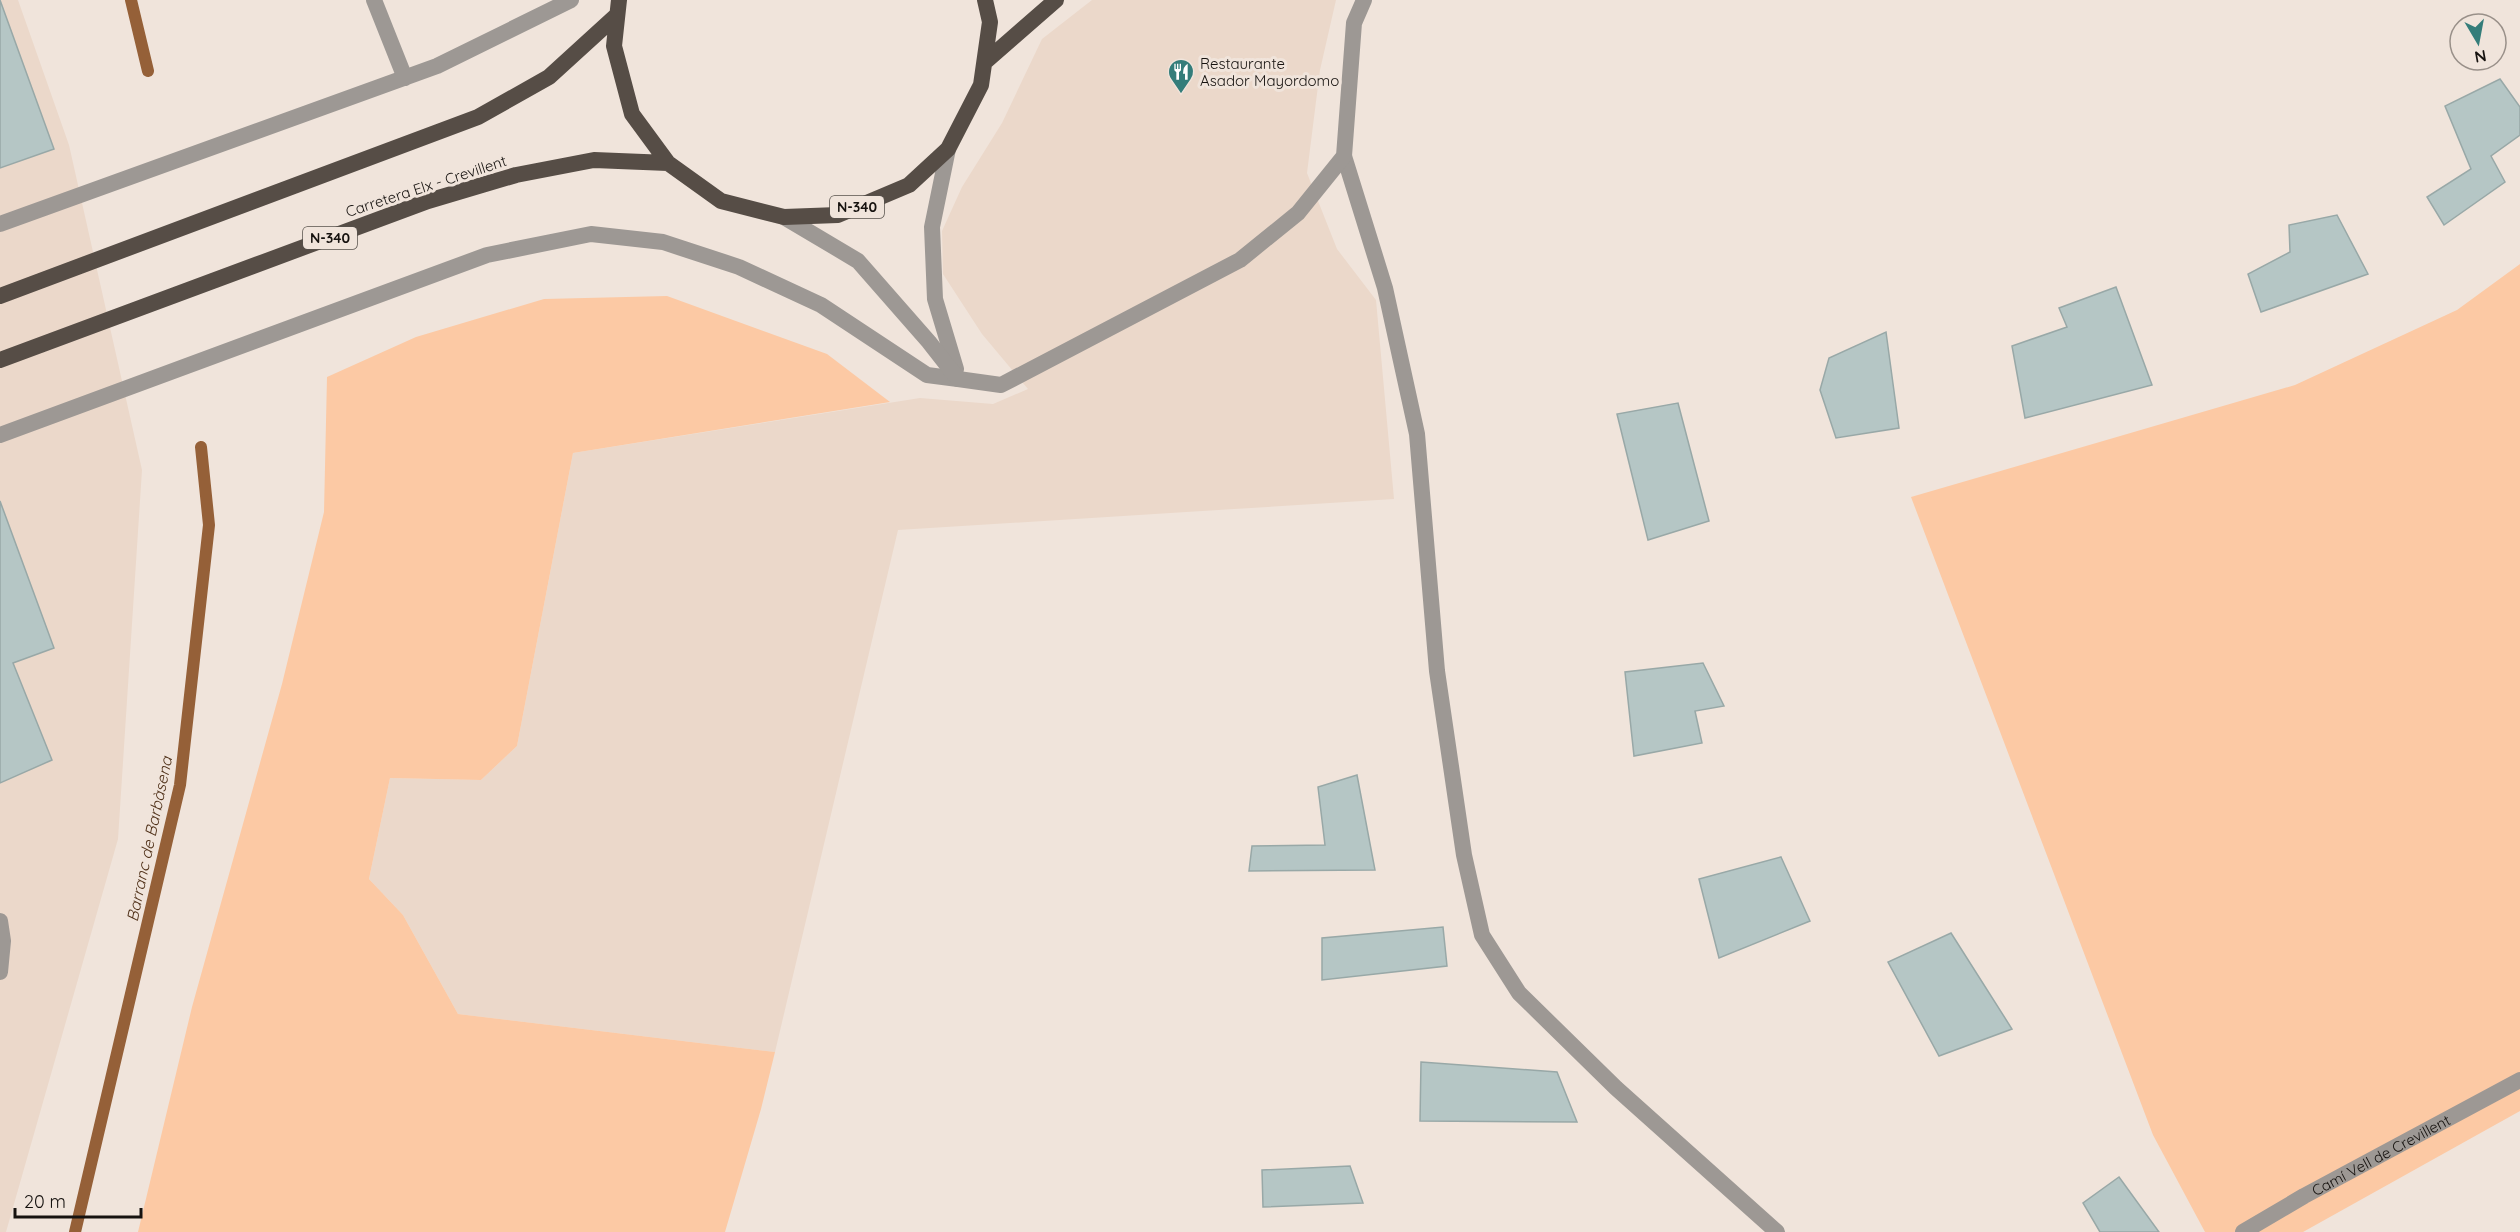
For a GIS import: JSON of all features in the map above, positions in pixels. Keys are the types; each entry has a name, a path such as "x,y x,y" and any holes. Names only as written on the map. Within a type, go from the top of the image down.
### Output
{"highway":[{"name":"N-340","path":"618,7 614,46 632,114 668,163 721,201 784,217 838,215 909,185 948,149 981,85 990,22 985,0"},
{"path":"985,62 1056,0"},
{"name":"N-340","path":"0,296 478,117 549,77 618,7"},
{"name":"Carretera Elx - Crevillent","path":"1,359 428,201 505,178 594,160 668,163"}],"street":[{"path":"374,0 405,78"},
{"path":"0,224 437,66 571,0"},
{"path":"1364,0 1354,23 1344,156 1385,288 1417,434 1437,671 1464,855 1482,935 1519,993 1616,1088 1777,1232"},
{"path":"948,149 932,227 935,299 958,379"},
{"path":"0,435 487,255 591,234 663,242 739,267 821,305 927,375 1001,385 1240,260 1298,213 1344,156"},
{"path":"784,217 858,261 958,379"},
{"path":"0,921 3,941 0,972"},
{"name":"Camí Vell de Crevillent","path":"2243,1232 2304,1196 2520,1080"}],"shaded area":[{"path":"0,0 18,0 69,145 142,470 118,839 6,1232 0,1232"},
{"path":"1092,0 1336,0 1320,70 1307,173 1337,249 1376,300 1394,499 898,530 775,1052 458,1014 403,915 369,879 390,778 481,780 517,746 573,453 920,398 993,404 1028,389 982,334 943,274 942,231 962,187 1002,123 1042,39"},
{"path":"2520,264 2520,1111 2303,1232 2205,1232 2153,1135 1911,497 2295,385 2457,310"},
{"path":"667,296 827,354 890,402 573,453 517,746 481,780 390,778 369,879 403,915 458,1014 775,1052 725,1232 138,1232 192,1007 282,684 324,512 327,377 416,337 544,299"}],"building":[{"path":"0,0 54,149 0,168"},
{"path":"2500,79 2520,107 2520,135 2491,156 2505,182 2444,225 2427,197 2471,169 2445,106"},
{"path":"2337,215 2368,274 2261,312 2248,274 2290,252 2289,225"},
{"path":"2116,287 2152,385 2025,418 2012,346 2067,327 2059,308"},
{"path":"1886,332 1899,428 1836,438 1820,390 1829,358"},
{"path":"1678,403 1709,521 1648,540 1617,414"},
{"path":"0,501 54,648 13,663 52,760 0,783"},
{"path":"1703,663 1724,706 1695,711 1702,743 1634,756 1625,672"},
{"path":"1357,775 1375,870 1249,871 1252,846 1325,845 1318,787"},
{"path":"1781,857 1810,921 1719,958 1699,879"},
{"path":"1443,927 1447,966 1322,980 1322,938"},
{"path":"1951,933 2012,1029 1939,1056 1888,962"},
{"path":"1421,1062 1557,1072 1577,1122 1420,1121"},
{"path":"1350,1166 1363,1203 1263,1207 1262,1170"},
{"path":"2119,1177 2159,1232 2100,1232 2083,1203"}],"waterway":[{"name":"Barranc de Barbàsena","path":"131,0 148,71"},
{"name":"Barranc de Barbàsena","path":"75,1232 180,785 209,525 201,447"}],"place":[{"name":"Restaurante Asador Mayordomo","path":"1181,95"}]}
